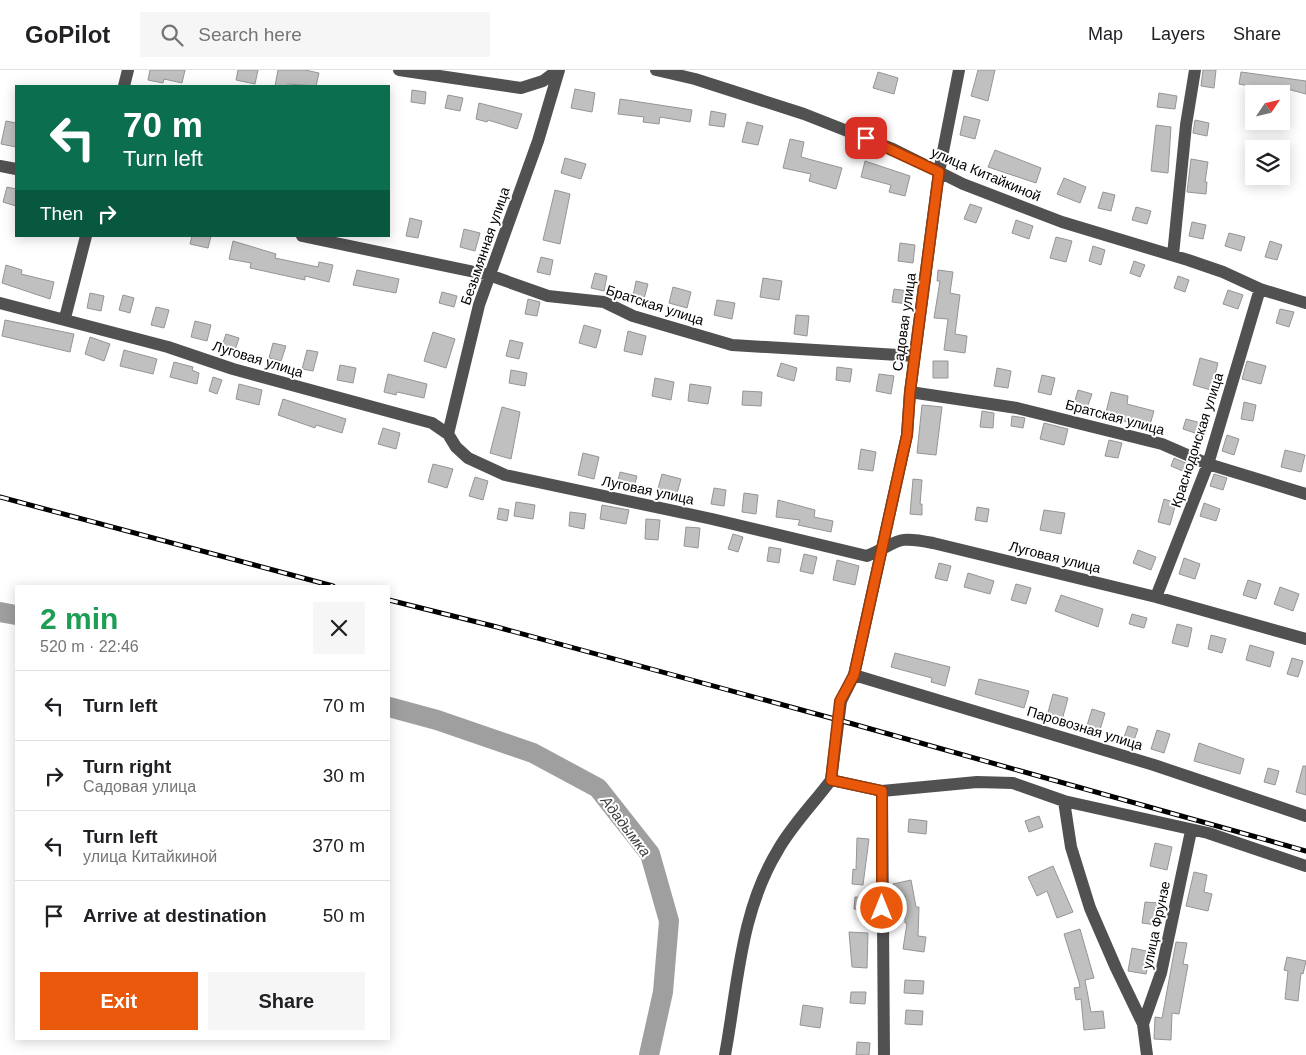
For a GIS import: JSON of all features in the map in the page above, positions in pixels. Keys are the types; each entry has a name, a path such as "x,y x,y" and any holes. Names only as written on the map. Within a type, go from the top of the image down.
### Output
{"street":[{"path":"124,85 128,70"},
{"path":"399,70 521,88 543,81 559,70"},
{"name":"Безымянная улица","path":"448,434 479,305 538,141 559,70"},
{"name":"улица Китайкиной","path":"656,70 695,79 804,114 885,146 963,184 1062,222 1172,255 1223,272 1260,290 1306,303"},
{"name":"Садовая улица","path":"831,780 840,701 854,675 907,435 910,392 939,172 959,70"},
{"path":"1172,255 1186,125 1195,70"},
{"path":"0,166 15,169"},
{"path":"65,318 86,237"},
{"name":"Братская улица","path":"307,237 489,275 548,296 604,302 633,316 732,345 915,356"},
{"name":"Краснодонская улица","path":"1156,597 1208,464 1260,290"},
{"name":"Луговая улица","path":"0,303 65,318 168,347 233,369 432,423 448,434 456,447 468,458 505,475 712,519 868,556 880,551 894,541 907,538 1156,597 1306,639"},
{"name":"Братская улица","path":"910,392 1017,408 1162,444 1208,464 1306,494"},
{"name":"Паровозная улица","path":"854,675 1154,765 1306,816"},
{"path":"725,1055 747,925 762,880 778,849 831,780 882,791 977,782 1013,783 1064,801 1162,821 1216,835 1306,866"},
{"path":"882,791 884,1055"},
{"path":"1064,801 1071,847 1090,908 1143,1024 1147,1055"},
{"name":"улица Фрунзе","path":"1143,1024 1161,973 1191,830"}],"building":[{"path":"150,70 185,70 182,83 164,79 163,83 148,80"},
{"path":"238,70 258,70 255,84 236,80"},
{"path":"278,70 305,70 319,73 316,85 275,85"},
{"path":"978,70 995,70 988,101 971,96"},
{"path":"1203,70 1216,70 1214,88 1201,86"},
{"path":"878,72 898,78 894,94 873,88"},
{"path":"1241,72 1306,81 1306,94 1290,90 1290,85 1239,84"},
{"path":"575,89 595,93 592,112 571,108"},
{"path":"412,90 426,92 425,104 411,102"},
{"path":"1159,93 1177,96 1175,109 1157,107"},
{"path":"448,95 463,98 460,111 445,108"},
{"path":"620,99 692,110 690,122 660,117 659,124 643,122 644,117 618,114"},
{"path":"479,103 522,114 517,129 488,120 487,122 476,119"},
{"path":"711,111 726,114 724,127 709,125"},
{"path":"964,116 980,120 975,139 960,135"},
{"path":"1195,120 1209,123 1207,136 1193,133"},
{"path":"6,121 15,123 15,147 1,144"},
{"path":"747,122 763,126 758,145 742,142"},
{"path":"1156,125 1171,127 1168,173 1151,171"},
{"path":"790,139 804,142 801,157 842,168 836,189 809,181 811,174 783,168"},
{"path":"995,150 1041,168 1036,183 988,167"},
{"path":"565,158 586,164 581,179 561,173"},
{"path":"1191,159 1208,162 1205,182 1207,182 1206,194 1187,192"},
{"path":"865,161 910,176 905,196 889,192 891,185 861,177"},
{"path":"1064,178 1086,187 1080,203 1057,194"},
{"path":"7,187 15,189 15,206 3,202"},
{"path":"555,190 570,194 560,244 543,240"},
{"path":"1103,192 1115,195 1111,211 1098,208"},
{"path":"970,204 982,208 976,223 964,219"},
{"path":"1136,207 1151,211 1147,224 1132,220"},
{"path":"410,218 422,221 418,238 406,236"},
{"path":"1016,220 1033,226 1029,239 1012,233"},
{"path":"1192,222 1206,225 1203,239 1189,236"},
{"path":"464,229 480,233 475,251 460,247"},
{"path":"1229,233 1245,237 1241,251 1225,246"},
{"path":"192,237 211,237 208,248 190,244"},
{"path":"1056,237 1072,241 1066,262 1050,258"},
{"path":"233,241 276,254 275,258 318,267 319,262 333,265 329,282 305,276 305,280 250,268 251,263 229,259"},
{"path":"1270,241 1282,245 1277,260 1265,257"},
{"path":"900,243 915,245 913,263 898,261"},
{"path":"1093,246 1105,250 1101,265 1089,261"},
{"path":"541,257 553,260 550,275 537,272"},
{"path":"1134,261 1145,265 1140,277 1130,273"},
{"path":"6,265 22,270 21,274 54,282 50,299 2,283"},
{"path":"357,270 399,279 396,293 353,285"},
{"path":"938,270 953,272 950,293 960,295 955,334 967,336 965,353 944,350 948,319 934,318 940,281 937,281"},
{"path":"595,273 607,276 604,291 591,288"},
{"path":"1178,276 1189,280 1185,292 1174,288"},
{"path":"763,278 782,281 779,300 760,297"},
{"path":"636,281 648,284 644,299 633,296"},
{"path":"673,287 691,292 687,308 669,303"},
{"path":"894,289 908,291 907,304 892,302"},
{"path":"1228,290 1243,295 1238,309 1223,304"},
{"path":"442,292 457,296 454,307 439,303"},
{"path":"90,293 104,296 101,311 87,308"},
{"path":"123,295 134,298 130,313 119,310"},
{"path":"528,299 540,302 537,316 525,314"},
{"path":"717,300 735,303 732,319 714,315"},
{"path":"156,307 169,310 164,328 151,325"},
{"path":"1280,309 1294,312 1289,327 1276,323"},
{"path":"796,315 809,316 807,336 794,334"},
{"path":"5,320 74,334 70,352 2,336"},
{"path":"195,321 211,325 207,341 191,337"},
{"path":"584,325 601,330 596,348 579,343"},
{"path":"628,331 646,336 642,355 624,351"},
{"path":"433,332 455,339 446,368 424,361"},
{"path":"226,334 239,338 235,350 222,346"},
{"path":"90,337 110,344 104,361 85,354"},
{"path":"510,340 523,343 519,359 506,356"},
{"path":"273,343 286,346 281,361 269,358"},
{"path":"124,350 157,359 153,374 120,366"},
{"path":"307,350 318,352 313,371 302,369"},
{"path":"1200,358 1218,363 1211,390 1193,385"},
{"path":"933,361 948,361 948,378 933,378"},
{"path":"1247,361 1266,366 1261,384 1242,379"},
{"path":"174,362 193,367 192,370 199,373 197,384 170,377"},
{"path":"781,363 797,368 794,381 777,376"},
{"path":"340,365 356,368 353,383 337,380"},
{"path":"837,367 852,369 850,382 836,380"},
{"path":"997,368 1011,371 1008,388 994,386"},
{"path":"511,370 527,373 525,386 509,383"},
{"path":"388,374 427,384 424,398 397,392 396,395 384,392"},
{"path":"879,374 894,376 891,394 876,391"},
{"path":"1042,375 1055,378 1051,395 1038,392"},
{"path":"213,377 222,380 217,394 209,391"},
{"path":"655,378 674,382 671,400 652,396"},
{"path":"239,384 262,390 259,405 236,399"},
{"path":"690,384 711,387 708,404 688,401"},
{"path":"1078,390 1092,394 1087,408 1074,404"},
{"path":"743,391 762,392 761,406 742,405"},
{"path":"1111,392 1128,396 1127,404 1154,411 1149,428 1105,416"},
{"path":"283,399 346,419 342,433 316,425 315,428 278,415"},
{"path":"1244,402 1256,405 1253,421 1241,419"},
{"path":"922,405 942,407 936,455 917,453"},
{"path":"502,407 520,412 511,459 490,453"},
{"path":"982,411 994,413 993,428 980,427"},
{"path":"1012,416 1025,418 1023,428 1011,426"},
{"path":"1186,419 1201,423 1198,434 1183,429"},
{"path":"1044,423 1068,429 1064,445 1040,439"},
{"path":"383,428 400,433 396,449 378,444"},
{"path":"1227,435 1239,439 1234,455 1222,451"},
{"path":"1109,440 1122,443 1118,458 1105,456"},
{"path":"861,449 876,452 873,471 858,469"},
{"path":"1285,450 1305,455 1301,472 1281,467"},
{"path":"583,453 599,457 594,479 578,475"},
{"path":"1174,458 1188,464 1185,472 1171,466"},
{"path":"433,464 453,469 447,488 428,482"},
{"path":"620,472 637,476 633,490 617,485"},
{"path":"662,474 681,479 676,497 657,492"},
{"path":"1214,474 1227,478 1223,490 1210,486"},
{"path":"475,477 488,481 483,500 469,496"},
{"path":"913,479 922,480 920,504 922,504 922,515 910,514"},
{"path":"714,488 726,490 724,506 711,504"},
{"path":"744,493 758,495 756,514 742,512"},
{"path":"1164,499 1176,503 1170,525 1158,522"},
{"path":"778,500 815,510 814,517 833,521 831,532 798,525 800,520 776,517"},
{"path":"516,502 535,505 533,519 514,516"},
{"path":"1204,503 1220,509 1216,521 1200,516"},
{"path":"602,505 629,510 626,524 600,519"},
{"path":"977,507 989,509 987,522 975,520"},
{"path":"499,508 509,510 507,521 497,519"},
{"path":"1044,510 1065,513 1061,534 1040,530"},
{"path":"570,512 586,514 584,529 569,526"},
{"path":"646,519 660,520 658,540 645,539"},
{"path":"686,527 700,528 698,548 684,546"},
{"path":"733,534 743,537 738,552 728,549"},
{"path":"769,547 781,549 779,563 767,561"},
{"path":"1138,550 1156,557 1151,570 1133,563"},
{"path":"804,554 817,557 813,574 800,571"},
{"path":"1184,558 1200,564 1195,579 1179,574"},
{"path":"837,560 859,566 855,585 833,580"},
{"path":"939,563 951,566 947,581 935,578"},
{"path":"968,573 994,581 990,594 964,587"},
{"path":"1248,580 1261,584 1256,599 1243,595"},
{"path":"1016,584 1031,588 1026,604 1011,600"},
{"path":"1280,587 1299,594 1293,611 1274,604"},
{"path":"1061,595 1103,609 1098,627 1055,611"},
{"path":"1132,614 1147,618 1144,628 1129,624"},
{"path":"1177,624 1192,628 1188,647 1172,643"},
{"path":"1211,635 1226,639 1222,653 1208,649"},
{"path":"1250,645 1274,652 1270,667 1246,660"},
{"path":"895,653 950,667 945,686 931,682 932,678 891,667"},
{"path":"1292,658 1303,661 1298,677 1287,674"},
{"path":"979,679 1029,691 1024,708 975,694"},
{"path":"1053,694 1068,698 1062,720 1047,716"},
{"path":"1092,709 1105,713 1099,733 1086,729"},
{"path":"1128,726 1138,729 1133,743 1123,740"},
{"path":"1157,730 1170,734 1164,753 1151,749"},
{"path":"1199,743 1244,759 1240,774 1194,761"},
{"path":"1303,766 1306,766 1306,795 1296,792"},
{"path":"1268,768 1279,771 1275,785 1264,782"},
{"path":"1039,816 1043,827 1029,832 1025,821"},
{"path":"909,819 927,821 926,834 908,832"},
{"path":"857,838 869,839 863,885 852,884 853,869 856,870"},
{"path":"1155,843 1172,847 1167,870 1150,866"},
{"path":"1053,866 1073,912 1057,918 1047,891 1037,896 1028,877"},
{"path":"1194,872 1207,875 1204,892 1212,894 1208,911 1186,906"},
{"path":"911,880 916,907 919,907 918,936 926,937 924,952 903,949 907,923 905,923 905,896 896,898 893,884"},
{"path":"855,897 867,898 866,910 854,909"},
{"path":"1145,902 1159,903 1157,925 1142,923"},
{"path":"1080,929 1094,978 1085,980 1091,1012 1103,1011 1105,1028 1084,1030 1081,999 1076,1000 1074,988 1080,987 1064,934"},
{"path":"849,932 868,933 867,968 852,967"},
{"path":"1176,942 1187,943 1183,964 1188,965 1179,1014 1172,1013 1171,1040 1154,1039 1155,1017 1162,1018"},
{"path":"1132,948 1151,952 1146,974 1128,971"},
{"path":"1287,957 1306,961 1303,974 1301,973 1298,1001 1285,999 1288,971 1284,970"},
{"path":"905,980 924,981 923,994 904,993"},
{"path":"851,992 866,992 865,1004 850,1003"},
{"path":"803,1005 823,1008 820,1028 800,1025"},
{"path":"906,1010 923,1011 922,1025 905,1024"},
{"path":"857,1042 870,1043 869,1055 856,1055"}],"waterway":[{"name":"Ададымка","path":"0,612 15,615"},
{"name":"Ададымка","path":"390,707 437,720 533,753 598,788 650,854 669,921 663,992 649,1055"}],"railway":[{"path":"0,497 329,585"},
{"path":"390,600 497,627 853,724 1306,851"}],"route":[{"path":"866,138 939,172 910,392 907,435 854,675 840,701 831,780 850,786 882,791 882,908"}]}
